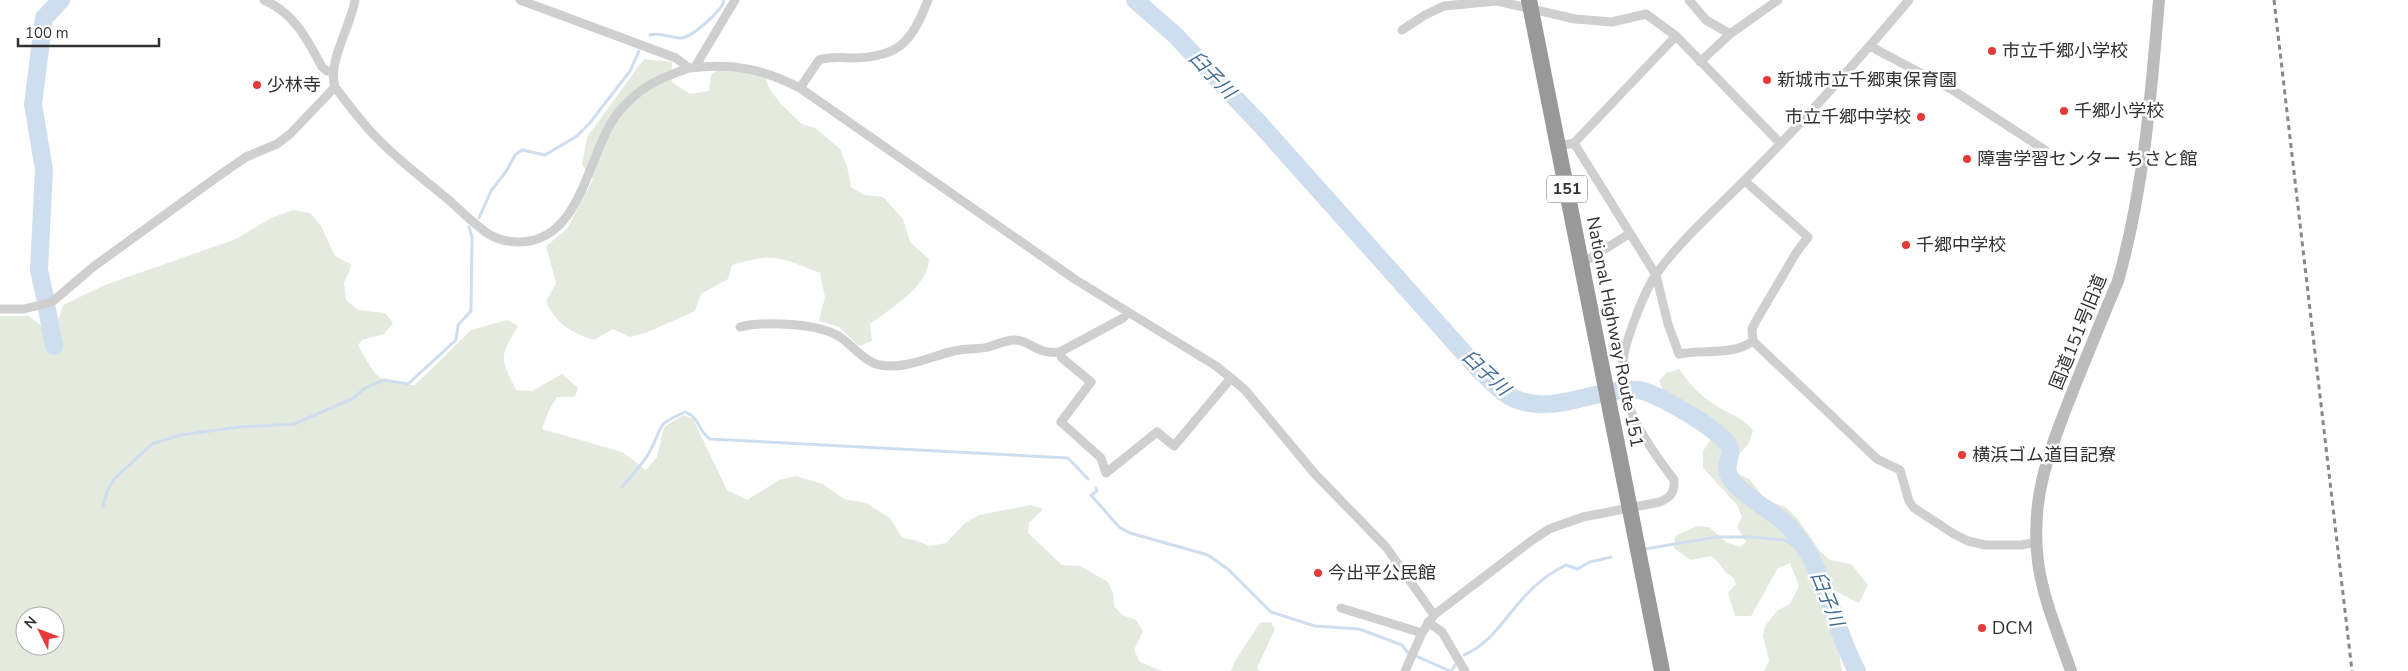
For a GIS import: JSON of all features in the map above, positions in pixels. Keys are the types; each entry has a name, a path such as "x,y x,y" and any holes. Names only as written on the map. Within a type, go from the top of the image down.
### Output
{"highway":[{"name":"National Highway Route 151","path":"1530,4 1566,145 1581,264 1662,671"}],"street":[{"path":"264,0 285,13 298,26 322,67 327,71 333,71"},
{"path":"355,0 333,71 335,87 374,136 408,168 488,234 509,242 528,242 546,236 559,228 571,210 616,116 644,87 660,78 692,68 719,64 758,71 800,88 994,225 1127,313 1216,366 1245,390 1315,474 1386,547 1442,632 1465,671"},
{"path":"520,0 676,58 692,68"},
{"path":"692,68 735,0"},
{"path":"800,88 819,60 834,57 863,58 900,47 907,42 921,21 928,0"},
{"path":"1402,30 1425,14 1444,6 1497,0 1530,4 1575,19 1612,22 1646,14 1676,36 1781,144"},
{"path":"1689,0 1706,20 1730,34"},
{"path":"1700,62 1730,34 1778,0"},
{"path":"1405,671 1422,632 1431,618 1550,529 1583,517 1660,502 1669,498 1675,489 1674,480 1639,429 1628,406 1624,379 1624,351 1656,275 1670,257 1781,144 1909,0"},
{"name":"国道151号旧道","path":"2070,671 2047,599 2038,563 2037,517 2042,477 2118,281 2131,228 2150,116 2159,0"},
{"path":"1676,36 1566,145 1656,275 1668,324 1679,354 1693,351 1721,351 1737,348 1753,341"},
{"path":"1871,45 1951,89 2045,150"},
{"path":"0,309 24,310 52,302 101,262 217,177 246,158 277,144 290,134 335,87"},
{"path":"1745,181 1808,237 1807,241 1796,253 1756,321 1752,329 1753,341 1877,459 1900,470 1909,501 1919,512 1968,541 1985,545 2020,545 2037,542"},
{"path":"1581,264 1629,234"},
{"path":"740,328 778,324 815,328 839,336 872,362 880,365 913,363 956,350 988,347 1012,340 1023,341 1038,351 1060,352 1123,318 1127,313"},
{"path":"1060,352 1062,358 1091,382 1061,422 1101,458 1106,473 1157,432 1174,446 1231,378"},
{"path":"1341,608 1422,632"}],"shaded area":[{"path":"644,59 672,62 672,82 690,94 709,91 711,75 720,67 765,76 770,90 782,105 802,124 815,128 840,149 847,166 851,187 864,195 883,197 903,219 910,242 929,259 927,269 923,278 907,296 870,324 872,341 859,346 839,327 819,321 825,297 820,273 777,258 758,259 732,265 728,279 701,294 695,311 648,332 630,337 613,329 594,340 565,327 555,317 546,302 556,283 546,246 567,229 593,179 582,165 587,137"},
{"path":"293,210 310,213 321,226 335,256 352,265 344,283 346,300 358,310 385,313 393,323 384,334 362,340 358,345 369,365 379,377 393,383 415,385 471,330 507,320 518,326 507,345 504,358 507,371 516,390 532,391 562,374 578,388 575,397 557,397 548,412 542,429 622,452 646,470 657,457 664,427 683,415 693,419 727,490 747,500 779,480 796,476 823,484 844,499 866,503 890,518 902,538 915,540 930,546 946,543 965,523 979,515 1031,505 1043,509 1029,523 1028,533 1062,565 1080,566 1108,582 1113,593 1114,606 1122,615 1136,620 1143,631 1134,650 1140,662 1162,671 0,671 0,316 29,316 47,330 59,319 63,305 105,285 236,239 271,218"},
{"path":"1679,369 1704,398 1739,418 1753,431 1749,443 1733,462 1735,472 1749,479 1766,500 1785,507 1797,518 1820,551 1830,560 1851,564 1868,585 1859,603 1837,592 1826,602 1835,628 1842,671 1764,671 1769,660 1763,636 1765,626 1778,610 1790,604 1799,586 1790,563 1778,568 1751,616 1735,616 1728,593 1736,584 1734,578 1726,573 1711,556 1690,560 1674,548 1675,536 1697,526 1709,527 1726,542 1740,547 1746,542 1737,527 1742,517 1737,505 1703,468 1703,451 1711,439 1712,423 1665,395 1659,381 1666,373"},
{"path":"1271,622 1275,629 1257,668 1260,671 1231,671 1235,661 1260,623"}],"waterway":[{"path":"45,297 39,270 44,170 33,104 44,18 61,0"},
{"path":"650,35 686,37 699,29 713,16 724,0"},
{"name":"臼子川","path":"1135,0 1174,34 1260,124 1481,372 1502,391 1525,402 1541,404 1574,400 1606,392 1639,390 1674,405 1716,432 1730,448 1727,467 1734,483 1788,525 1810,556 1857,671"},
{"path":"479,218 491,191 507,170 515,155 522,150 545,155 577,136 589,124 630,71 639,51"},
{"path":"103,507 107,491 114,479 152,444 181,435 239,427 294,424 352,399 365,388 384,380 408,384 456,340 458,325 471,311 472,237 469,227"},
{"path":"47,309 54,346"},
{"path":"622,487 640,466 664,424 685,412 694,417 703,433 710,439 1068,458 1088,479"},
{"path":"1096,488 1097,491 1091,495 1119,527 1130,533 1208,555 1229,570 1271,612 1315,626 1359,629 1402,645 1408,653"},
{"path":"1645,549 1717,537 1751,537 1785,540 1809,555"},
{"path":"1464,655 1483,644 1525,596 1549,575 1566,565 1577,569 1590,562 1611,557"},
{"path":"1416,656 1450,671"},
{"path":"1451,671 1456,664"}],"railway":[{"path":"2274,0 2352,671"}],"place":[{"name":"市立千郷小学校","path":"1992,51"},
{"name":"新城市立千郷東保育園","path":"1767,80"},
{"name":"少林寺","path":"257,85"},
{"name":"千郷小学校","path":"2064,111"},
{"name":"市立千郷中学校","path":"1921,117"},
{"name":"障害学習センター ちさと館","path":"1967,159"},
{"name":"千郷中学校","path":"1906,245"},
{"name":"横浜ゴム道目記寮","path":"1962,455"},
{"name":"今出平公民館","path":"1318,573"},
{"name":"DCM","path":"1982,628"}]}
